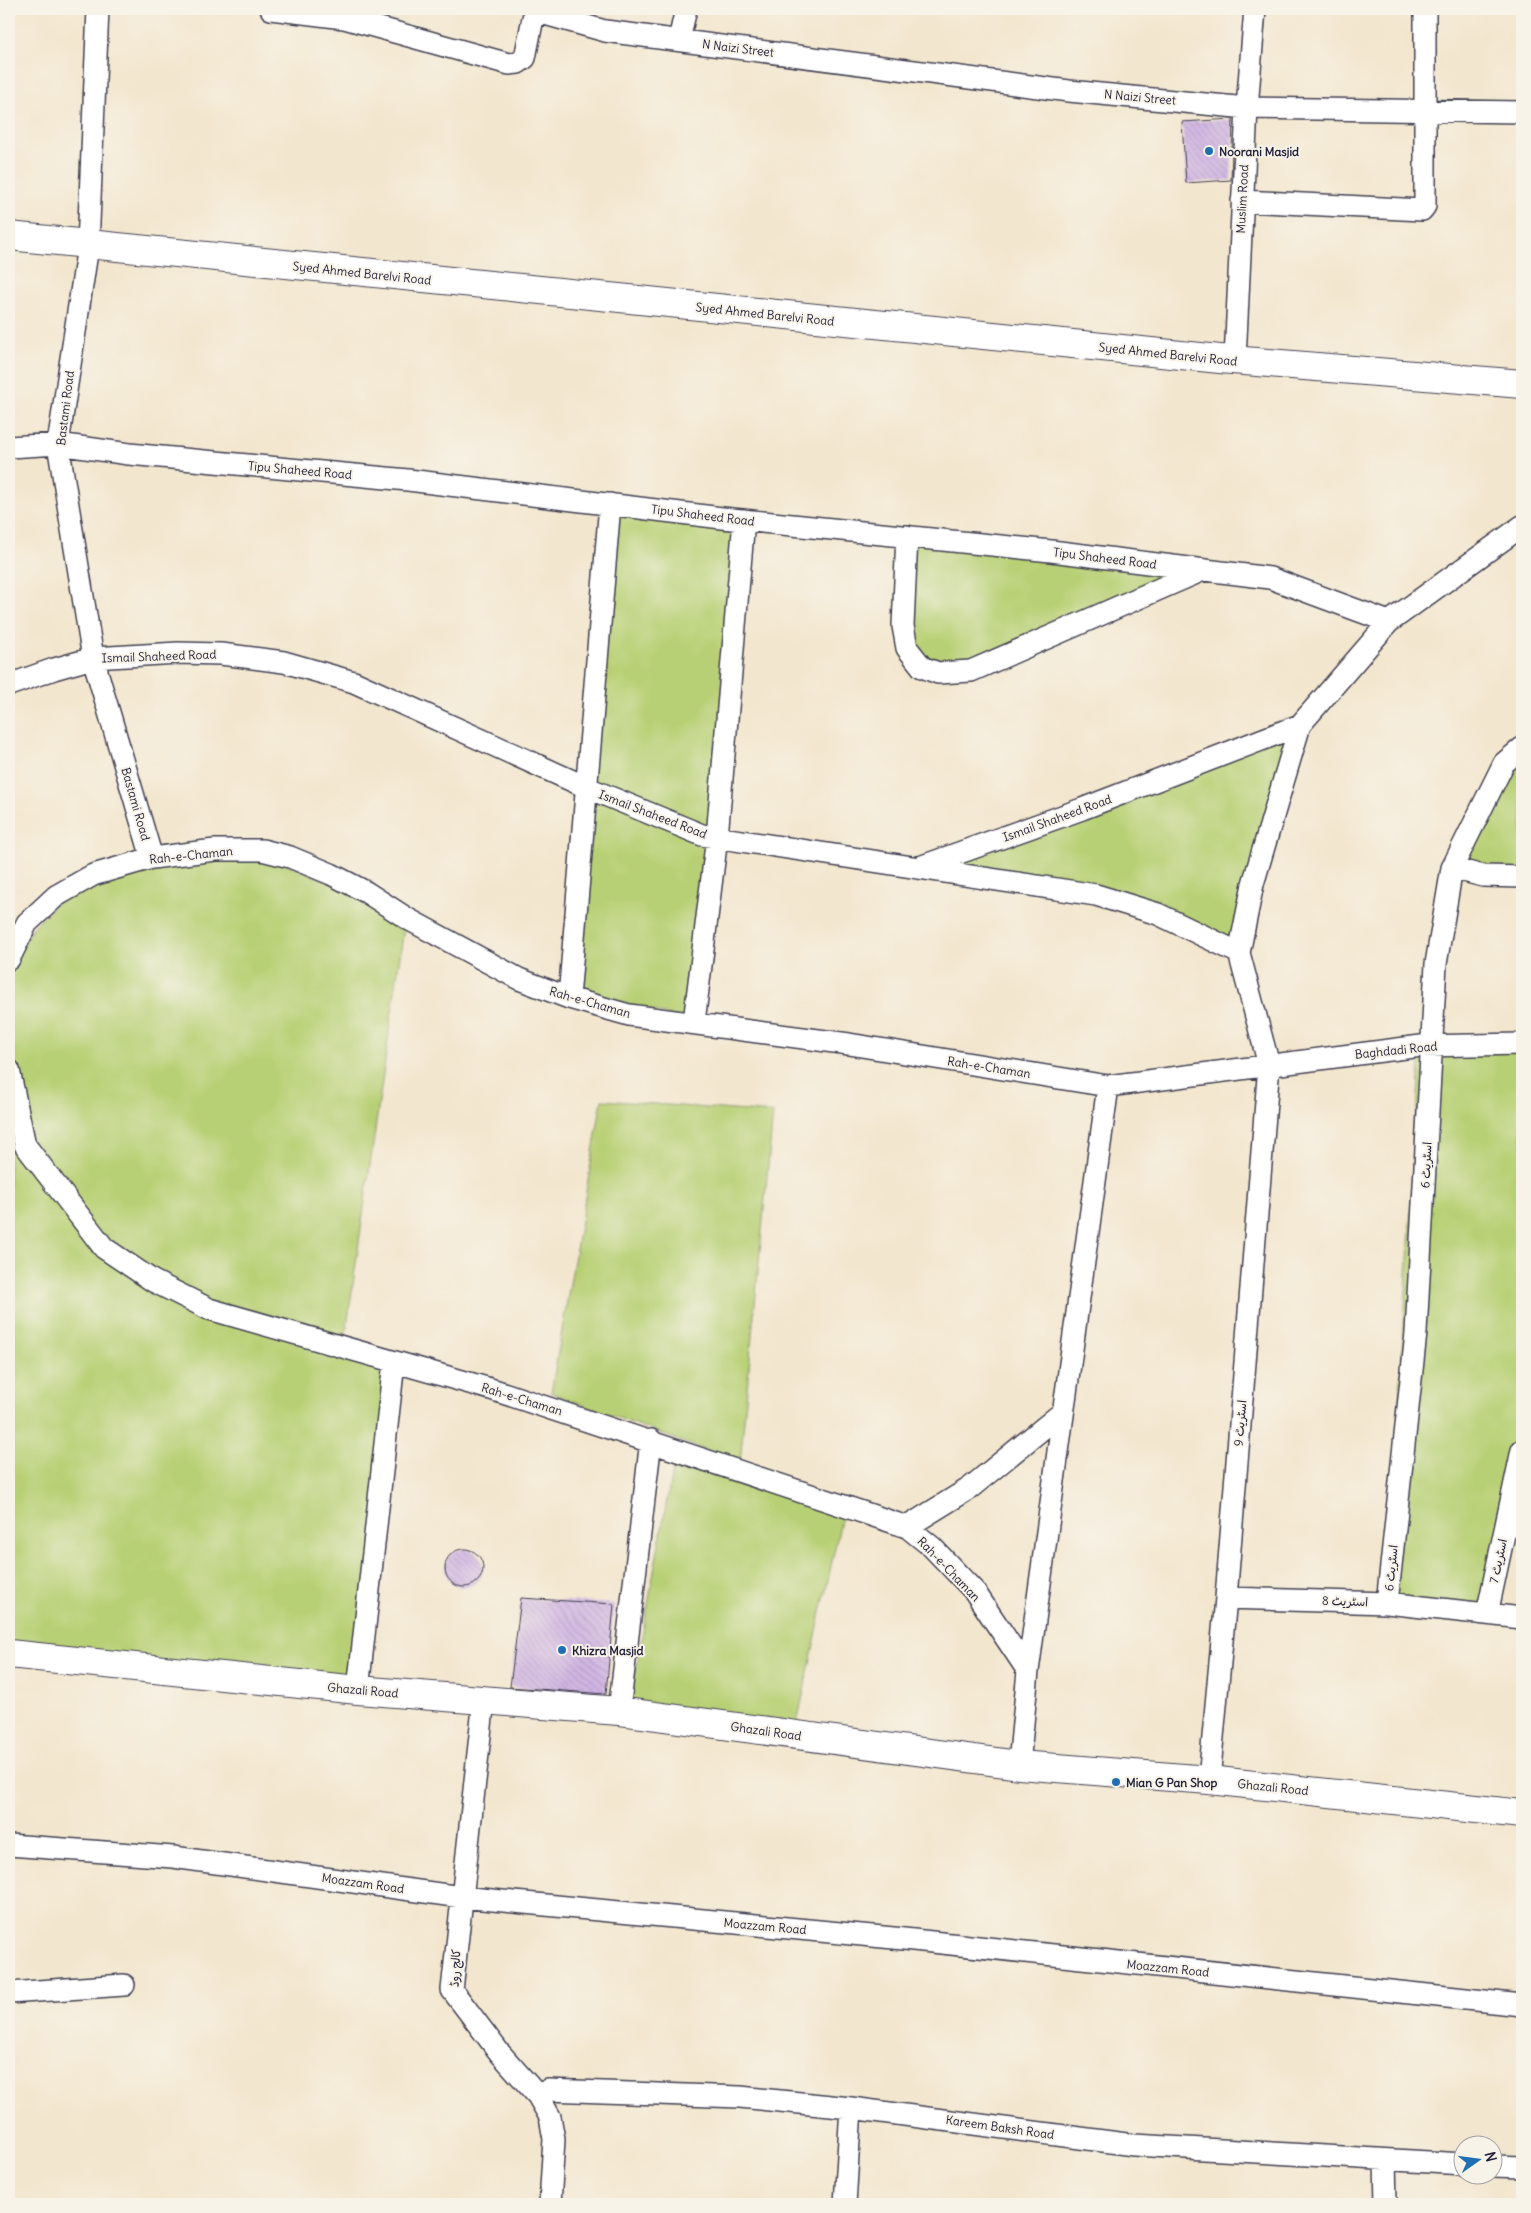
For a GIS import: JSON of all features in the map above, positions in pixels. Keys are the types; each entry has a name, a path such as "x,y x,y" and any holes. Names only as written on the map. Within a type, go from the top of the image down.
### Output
{"main road":[{"name":"Syed Ahmed Barelvi Road","path":"9,236 88,246 1235,360 1522,384"},
{"name":"Ghazali Road","path":"9,1654 358,1690 619,1711 1019,1765 1209,1780 1522,1814"}],"street":[{"name":"Bastami Road","path":"98,9 88,246 58,444 93,658 152,858"},
{"name":"N Naizi Street","path":"271,9 344,18 509,64 518,63 525,58 534,18 541,13 605,31 1069,91 1247,108 1522,112"},
{"path":"679,40 686,9"},
{"name":"Muslim Road","path":"1235,360 1247,108 1255,9"},
{"path":"1242,201 1422,210 1425,206 1425,9"},
{"name":"Tipu Shaheed Road","path":"9,447 58,444 129,454 408,480 744,520 1051,551 1270,578 1389,622"},
{"path":"569,998 588,788 610,504"},
{"path":"694,1022 717,838 744,520"},
{"path":"914,869 1096,895 1158,914 1240,953 1253,884 1300,725 1389,622 1522,526"},
{"path":"907,536 903,626 908,648 922,667 938,673 971,671 1203,570"},
{"name":"Ismail Shaheed Road","path":"9,685 54,668 93,658 178,653 221,654 284,662 354,682 588,788 702,835 914,869 1082,810 1300,725"},
{"name":"اسٹریٹ 6","path":"1388,1603 1416,1333 1436,964 1452,868 1504,763 1522,748"},
{"name":"Rah-e-Chaman","path":"9,959 27,923 56,896 93,875 152,858 215,850 262,850 290,857 340,878 408,919 519,979 569,998 629,1015 694,1022 848,1044 1108,1086 1270,1066"},
{"path":"1452,868 1483,876 1522,878"},
{"name":"اسٹریٹ 9","path":"1209,1780 1270,1066 1240,953"},
{"name":"Baghdadi Road","path":"1270,1066 1433,1046 1522,1044"},
{"name":"Rah-e-Chaman","path":"9,1070 17,1143 104,1248 153,1281 209,1309 494,1390 651,1440 680,1452 852,1507 907,1527 932,1548 975,1592 1028,1671"},
{"path":"1019,1765 1028,1671 1108,1086"},
{"path":"358,1690 394,1362"},
{"path":"907,1527 970,1488 1063,1412"},
{"path":"619,1711 651,1440"},
{"name":"اسٹریٹ 7","path":"1487,1614 1522,1450"},
{"name":"اسٹریٹ 8","path":"1226,1598 1388,1603 1522,1618"},
{"name":"کالج روڈ","path":"484,1699 452,1990 499,2052 538,2096 550,2117 554,2139 550,2204"},
{"name":"Moazzam Road","path":"9,1845 173,1858 461,1897 894,1938 1522,2005"},
{"path":"9,1993 124,1985"},
{"name":"Kareem Baksh Road","path":"538,2096 548,2090 740,2097 851,2108 1134,2145 1454,2163"},
{"path":"845,2204 851,2108"},
{"path":"1385,2160 1386,2204"},
{"path":"1504,2167 1522,2168"}],"green space":[{"path":"610,504 744,520 694,1022 565,988"},
{"path":"907,536 1203,570 938,673 907,648"},
{"path":"1300,725 1242,960 1158,914 914,869"},
{"path":"1522,748 1522,877 1452,868"},
{"path":"253,850 406,914 344,1347 403,1364 365,1692 9,1653 9,1150 34,1155 9,1066 9,986 11,969 31,930 60,899 131,866"},
{"path":"1522,1044 1522,1450 1487,1614 1387,1603 1421,1046"},
{"path":"602,1100 773,1113 740,1463 551,1393"},
{"path":"675,1456 843,1511 795,1732 630,1703"}],"building":[{"name":"Noorani Masjid","path":"1233,119 1231,180 1186,183 1182,122"},
{"path":"464,1549 477,1555 483,1568 477,1581 464,1587 451,1581 445,1568 451,1555"},
{"name":"Khizra Masjid","path":"521,1598 614,1604 606,1694 510,1687"}],"place":[{"name":"Noorani Masjid","path":"1209,151"},
{"name":"Khizra Masjid","path":"562,1650"},
{"name":"Mian G Pan Shop","path":"1116,1782"}]}
